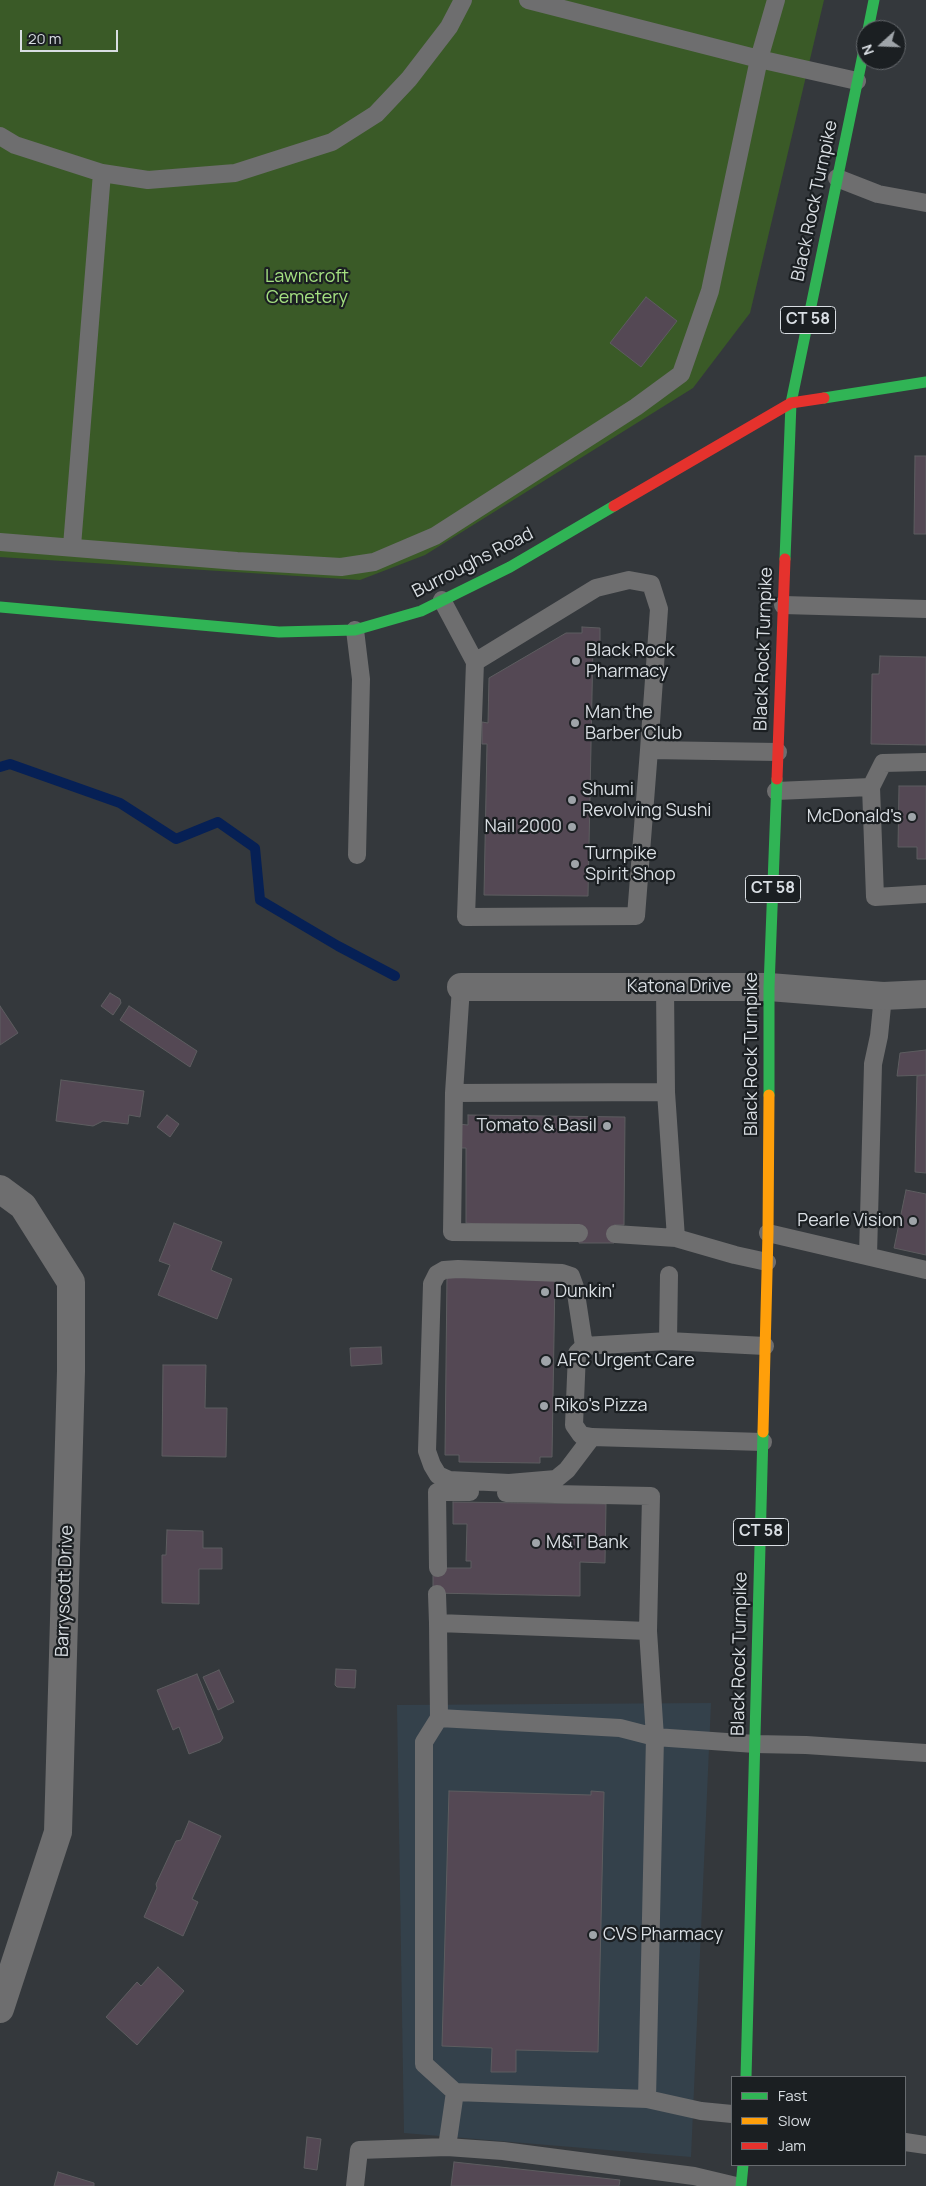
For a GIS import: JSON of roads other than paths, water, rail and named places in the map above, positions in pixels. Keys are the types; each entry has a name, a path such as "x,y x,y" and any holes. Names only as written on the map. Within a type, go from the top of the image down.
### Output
{"main road":[{"path":"870,20 874,0"},
{"name":"Black Rock Turnpike","path":"746,2076 766,1346 769,987 791,403 860,70"},
{"name":"Burroughs Road","path":"0,607 279,632 355,630 421,611 510,567 791,403 926,382"},
{"path":"741,2186 742,2166"}],"street":[{"name":"Katona Drive","path":"461,987 769,987 883,996 926,994"},
{"name":"Barryscott Drive","path":"0,1189 23,1206 71,1282 71,1371 58,1832 0,2009"}],"lane":[{"path":"0,136 15,145 102,173 148,180 235,174 332,142 376,114 396,93 449,28 463,0"},
{"path":"528,0 857,82"},
{"path":"0,542 72,546 237,561 341,567 374,562 436,536 636,408 681,374 710,291 759,59 776,0"},
{"path":"72,546 102,173"},
{"path":"837,178 878,194 926,203"},
{"path":"442,600 476,662 466,917 636,916 659,610 651,584 628,580 596,588 476,662"},
{"path":"783,605 926,609"},
{"path":"355,630 361,679 357,855"},
{"path":"649,750 778,752"},
{"path":"926,762 883,762 871,788 875,897 926,894"},
{"path":"776,791 871,788"},
{"path":"461,987 454,1093 452,1232 579,1233"},
{"path":"665,987 666,1092 676,1238"},
{"path":"868,1256 873,1064 879,1036 883,996"},
{"path":"454,1093 666,1092"},
{"path":"768,1233 926,1270"},
{"path":"615,1234 676,1238 734,1255 767,1262"},
{"path":"584,1346 575,1287 571,1276 562,1273 458,1269 444,1270 437,1274 432,1284 427,1451 438,1475 449,1480 509,1483 556,1479 567,1470 592,1437"},
{"path":"668,1341 669,1275"},
{"path":"763,1442 592,1437 581,1435 574,1425 577,1353 584,1346 668,1341 766,1346"},
{"path":"438,1568 437,1492 651,1496 648,1631 655,1736 647,2099"},
{"path":"437,1594 439,1718 424,1742 424,2064 456,2092 647,2099 701,2111 731,2114"},
{"path":"438,1624 648,1631"},
{"path":"439,1718 620,1728 655,1736 755,1744 926,1753"},
{"path":"447,2147 456,2092"},
{"path":"906,2142 926,2144"},
{"path":"355,2186 359,2150 447,2147 503,2151 663,2179 694,2176 736,2186"}],"waterway":[{"path":"0,767 10,764 120,803 176,839 218,822 255,848 260,900 338,946 395,976"}],"place":[{"name":"Black Rock Pharmacy","path":"576,661"},
{"name":"Man the Barber Club","path":"575,723"},
{"name":"Shumi Revolving Sushi","path":"572,800"},
{"name":"McDonald's","path":"912,817"},
{"name":"Nail 2000","path":"572,827"},
{"name":"Turnpike Spirit Shop","path":"575,864"},
{"name":"Tomato & Basil","path":"607,1126"},
{"name":"Pearle Vision","path":"913,1221"},
{"name":"Dunkin'","path":"545,1292"},
{"name":"AFC Urgent Care","path":"546,1361"},
{"name":"Riko's Pizza","path":"544,1406"},
{"name":"M&T Bank","path":"536,1543"},
{"name":"CVS Pharmacy","path":"593,1935"}],"park label":[{"name":"Lawncroft Cemetery","path":"307,287"}]}
